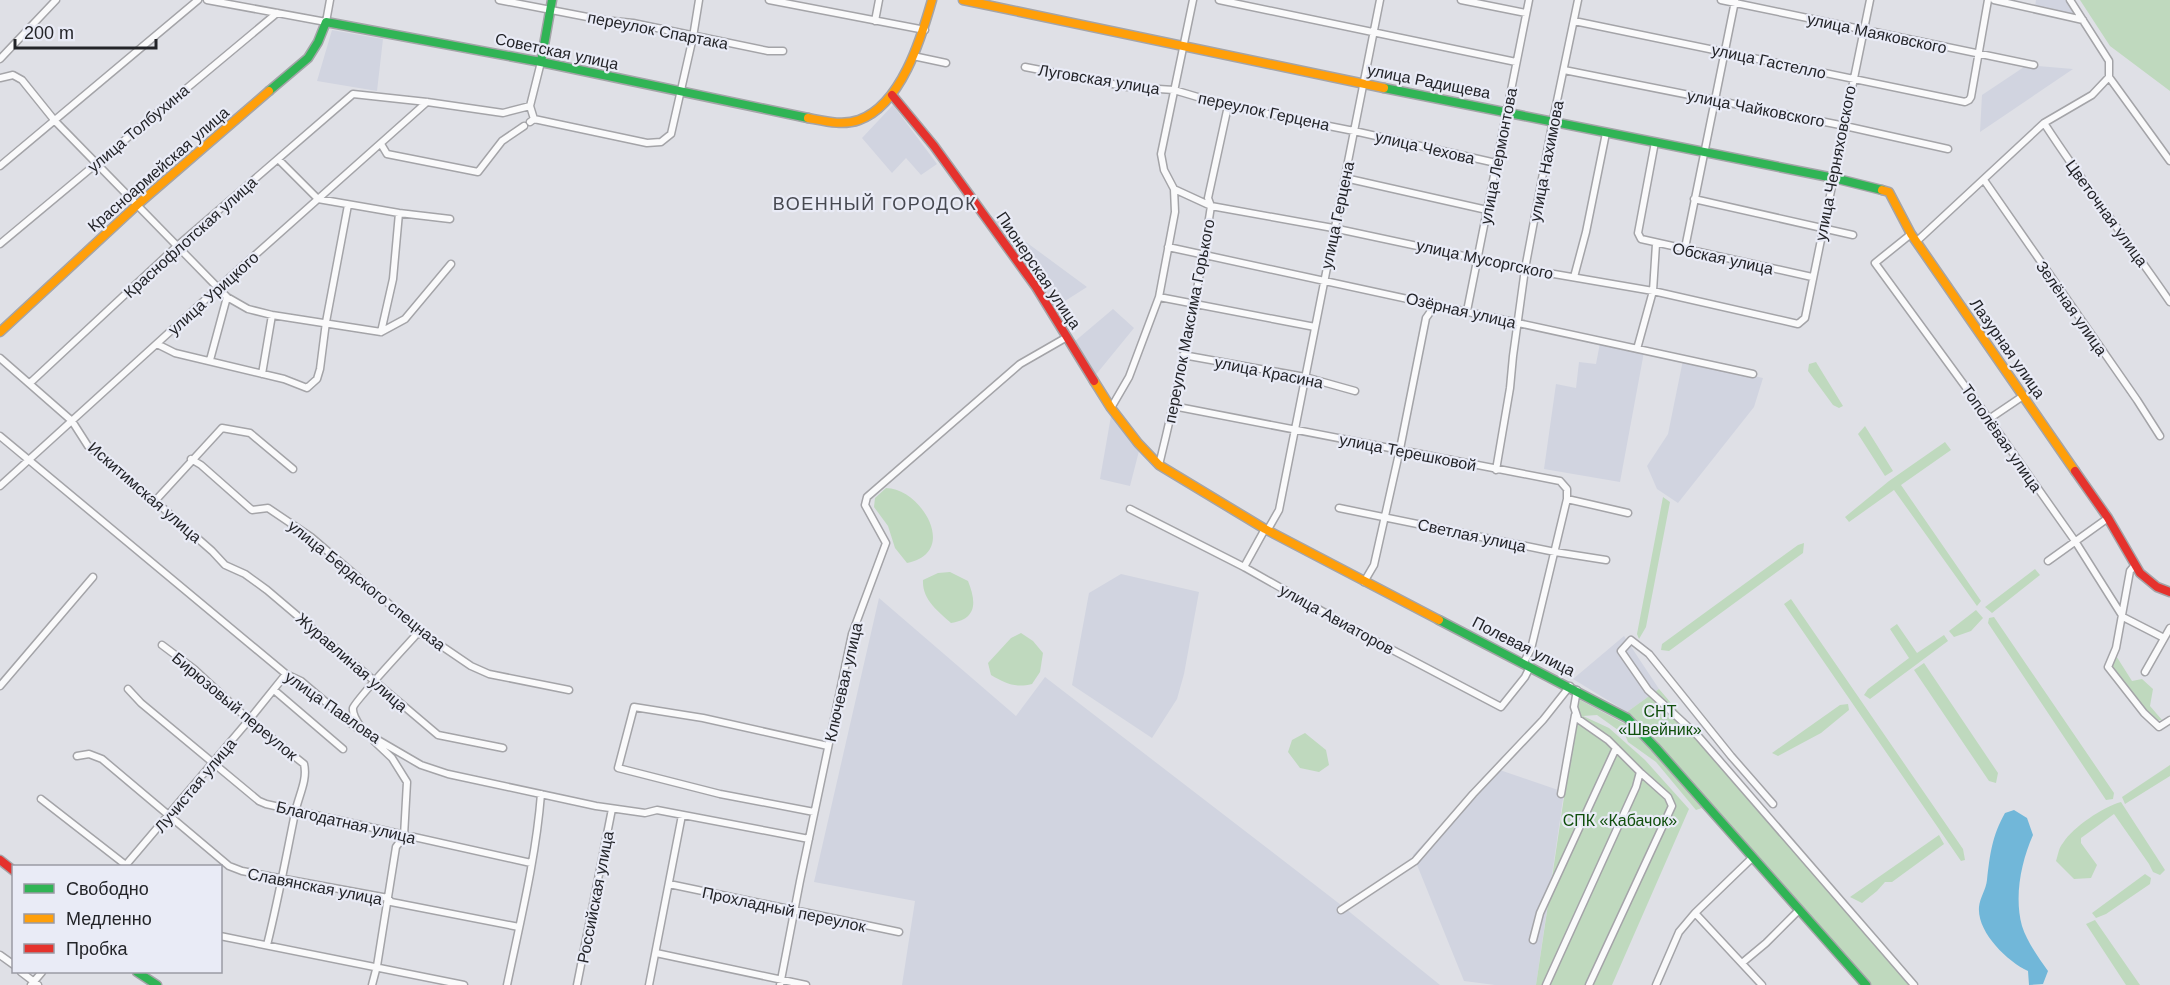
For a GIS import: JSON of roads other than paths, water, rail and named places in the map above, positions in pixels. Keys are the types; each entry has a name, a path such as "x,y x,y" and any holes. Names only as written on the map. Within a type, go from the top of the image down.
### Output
{"street":[{"path":"0,60 56,0"},
{"path":"0,166 198,0"},
{"name":"Советская улица","path":"207,0 541,62 842,123 861,120 873,114 892,95 924,30 932,0"},
{"path":"326,22 330,0"},
{"name":"переулок Спартака","path":"499,0 633,23 768,51 783,51"},
{"path":"529,122 530,106 541,62 552,0"},
{"path":"381,144 387,154 478,172 502,141 529,122 647,143 662,142 671,134 699,0"},
{"path":"769,0 924,30"},
{"path":"875,21 879,0"},
{"name":"улица Радищева","path":"963,0 984,2 1183,47 1364,84 1705,151 1889,192"},
{"path":"1111,408 1129,377 1159,297 1175,212 1174,189 1164,170 1161,154 1193,0"},
{"path":"1219,0 1244,2 1374,33 1516,62"},
{"name":"улица Герцена","path":"1244,567 1279,510 1380,0"},
{"path":"1461,0 1526,13"},
{"name":"улица Лермонтова","path":"1467,311 1528,0"},
{"name":"улица Нахимова","path":"1496,470 1510,388 1525,269 1578,0"},
{"name":"улица Маяковского","path":"1721,0 2034,65"},
{"name":"улица Черняховского","path":"1798,324 1805,318 1845,126 1852,78 1870,0"},
{"path":"1978,54 1988,0"},
{"path":"1994,0 2084,20"},
{"path":"2070,0 2109,61 2109,77 2170,161"},
{"path":"1685,249 1734,1"},
{"name":"улица Толбухина","path":"0,244 277,13"},
{"name":"улица Гастелло","path":"1574,21 1965,102 1971,97 1978,54"},
{"name":"Красноармейская улица","path":"0,332 137,206 311,55 326,22"},
{"path":"913,56 946,63"},
{"name":"Луговская улица","path":"1025,67 1128,87 1174,90"},
{"name":"улица Чайковского","path":"1564,70 1714,99 1948,149"},
{"path":"0,78 13,75 22,80 55,121 176,247 227,297 248,309 272,315 381,332 405,319 452,264"},
{"path":"1913,238 1983,180 2044,123 2092,95 2109,77"},
{"name":"переулок Герцена","path":"1174,90 1228,106 1354,131"},
{"name":"Краснофлотская улица","path":"30,383 176,247 353,94 427,102"},
{"name":"Пионерская улица","path":"892,95 934,146 1036,287 1111,408"},
{"path":"427,102 503,113 530,106"},
{"name":"улица Урицкого","path":"0,486 427,102"},
{"name":"переулок Максима Горького","path":"1159,465 1204,256 1211,206 1208,198 1228,106"},
{"name":"Цветочная улица","path":"2044,123 2082,181 2170,302"},
{"name":"улица Чехова","path":"1354,131 1496,163"},
{"path":"1574,277 1586,232 1606,133"},
{"name":"Обская улица","path":"1655,142 1638,233 1641,240 1812,277"},
{"path":"278,159 318,199 450,219"},
{"path":"1345,178 1487,210"},
{"name":"Зелёная улица","path":"1983,180 2160,436"},
{"name":"улица Мусоргского","path":"1174,189 1211,206 1334,228 1525,269 1653,291 1798,324"},
{"name":"Лазурная улица","path":"1889,192 1913,238 2108,518 2135,566 2157,587 2170,592"},
{"path":"1694,199 1853,235"},
{"path":"157,344 175,353 284,379 307,388 317,379 348,205"},
{"path":"381,332 393,279 399,213"},
{"name":"Тополёвая улица","path":"1913,238 1875,263 1989,419 2074,541 2123,617"},
{"path":"1637,349 1653,291 1656,244"},
{"name":"Озёрная улица","path":"1168,248 1753,374"},
{"path":"210,360 227,297"},
{"path":"1159,297 1315,327"},
{"path":"1364,582 1374,565 1426,318 1436,304"},
{"path":"262,374 272,315"},
{"name":"Ключевая улица","path":"781,983 852,634 885,543 865,505 867,497 1020,364 1067,337"},
{"name":"улица Красина","path":"1183,355 1305,377 1355,391"},
{"name":"Искитимская улица","path":"0,358 72,421 88,446 212,551"},
{"path":"1989,419 2023,396"},
{"name":"улица Терешковой","path":"1173,406 1560,481 1567,489 1567,500"},
{"name":"Полевая улица","path":"1111,408 1138,443 1159,465 1266,530 1627,718 1866,985"},
{"path":"155,501 191,459 222,428 250,433 293,470"},
{"name":"улица Павлова","path":"0,436 286,674 301,681 364,732 421,765 448,774 612,809 645,813 657,810 809,839"},
{"name":"улица Бердского спецназа","path":"191,459 201,465 252,510 268,508 311,537 423,633 471,666 489,674 569,690"},
{"path":"1525,665 1524,662 1531,649 1567,500 1628,513"},
{"name":"Светлая улица","path":"1339,508 1555,552 1606,560"},
{"name":"улица Авиаторов","path":"1130,509 1244,567 1366,636 1501,707 1525,677 1525,665"},
{"path":"2048,561 2108,518"},
{"name":"Журавлиная улица","path":"212,551 225,565 245,574 267,590 438,735 503,748"},
{"path":"2135,566 2130,571 2116,648 2108,667 2144,713 2159,727 2170,720"},
{"path":"0,686 93,577"},
{"path":"2123,617 2164,638"},
{"path":"2145,672 2170,628"},
{"path":"372,985 396,847 404,836 407,782 392,758 364,732 353,713 353,707 354,703 416,635 423,633"},
{"path":"1773,804 1649,654 1631,640 1620,651 1648,690 1698,736 1914,985"},
{"name":"Бирюзовый переулок","path":"162,645 194,669 249,720 304,764 306,771 295,810 283,878 267,945"},
{"name":"Лучистая улица","path":"127,865 286,674"},
{"path":"1561,794 1575,714 1573,688"},
{"path":"1341,910 1415,861 1491,775 1573,688"},
{"name":"Благодатная улица","path":"128,689 259,801 404,836 531,863"},
{"path":"274,690 343,749"},
{"path":"814,812 720,794 618,768 634,707 702,718 828,746"},
{"path":"1575,714 1583,724 1608,740 1668,797 1672,806 1589,985"},
{"path":"1533,940 1540,913 1616,748"},
{"name":"Славянская улица","path":"77,756 89,754 102,759 229,866 242,871 388,898 391,902 519,927"},
{"path":"1546,985 1636,787 1640,772"},
{"path":"507,985 539,822 541,794"},
{"path":"41,799 125,865"},
{"name":"Российская улица","path":"577,985 612,809"},
{"path":"649,985 682,815"},
{"path":"1656,985 1679,932 1695,913 1752,858"},
{"path":"0,860 12,869"},
{"name":"Прохладный переулок","path":"669,884 899,932"},
{"path":"1742,963 1799,910"},
{"path":"1695,913 1762,985"},
{"path":"222,936 464,985"},
{"path":"656,952 781,983 806,985"},
{"path":"22,973 34,984"},
{"path":"139,973 157,985"}],"water":[{"path":"2014,810 2027,818 2033,835 2022,868 2019,903 2024,932 2048,971 2043,984 2029,985 2028,971 2011,960 1995,945 1988,936 1980,917 1979,907 1986,884 1994,837 2005,813"}],"district":[{"name":"ВОЕННЫЙ ГОРОДОК","path":"875,204"}],"park label":[{"name":"СНТ «Швейник»","path":"1660,720"},
{"name":"СПК «Кабачок»","path":"1620,820"}]}
